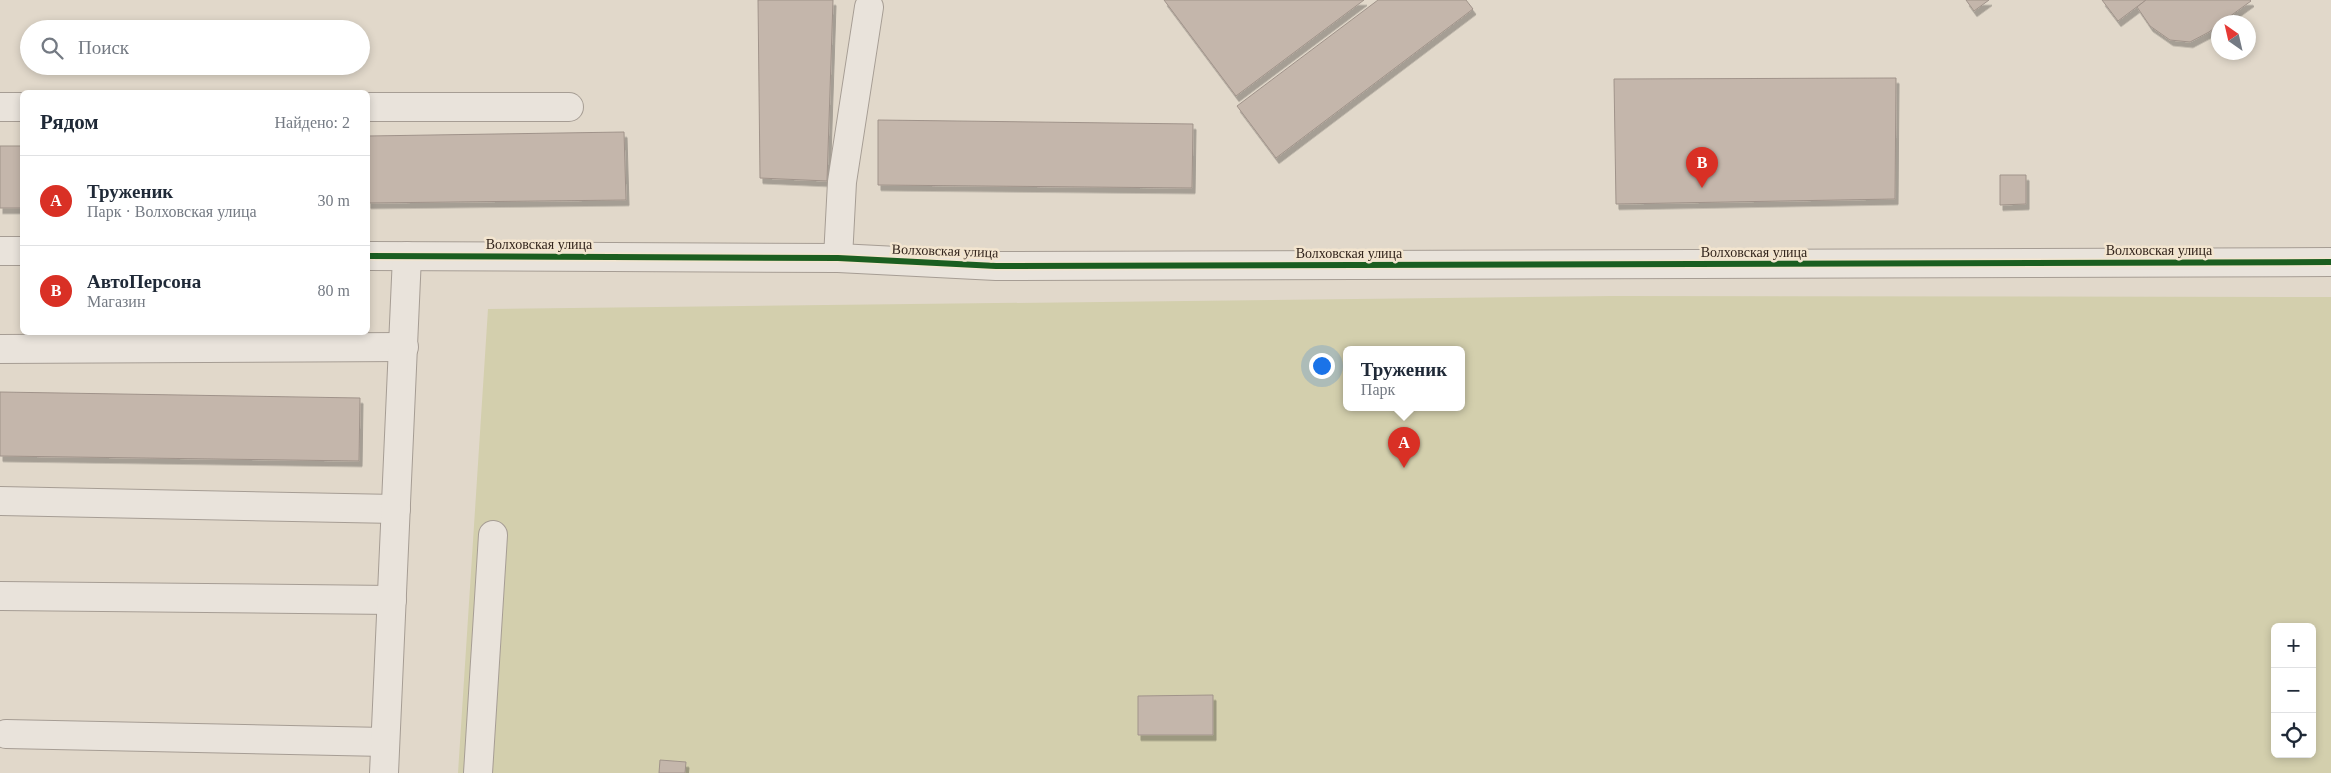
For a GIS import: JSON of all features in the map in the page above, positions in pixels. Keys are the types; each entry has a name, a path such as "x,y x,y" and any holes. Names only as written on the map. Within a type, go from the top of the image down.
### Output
{"street":[{"path":"838,258 842,182 869,7"},
{"path":"0,107 20,107"},
{"path":"370,107 569,107"},
{"path":"0,251 20,251"},
{"name":"Волховская улица","path":"370,256 838,258 996,266 2331,262"},
{"path":"384,773 407,256"},
{"path":"0,349 404,347"},
{"path":"0,500 396,509"},
{"path":"478,773 494,535"},
{"path":"1,596 392,600"},
{"path":"6,734 385,742"}],"shaded area":[{"path":"1612,296 2331,297 2331,773 458,773 488,309"}],"building":[{"path":"758,0 833,0 827,181 760,178"},
{"path":"1164,0 1364,0 1236,96"},
{"path":"1378,0 1466,0 1473,9 1276,158 1237,106"},
{"path":"1966,0 1989,0 1974,11"},
{"path":"2102,0 2146,0 2118,21"},
{"path":"2146,0 2251,1 2232,15 2211,15 2211,30 2190,42 2170,40 2150,26 2137,7"},
{"path":"1896,78 1895,199 1616,204 1614,79"},
{"path":"878,120 1193,124 1192,188 878,185"},
{"path":"624,132 626,200 370,203 370,136"},
{"path":"0,146 20,146 20,208 0,208"},
{"path":"2000,175 2026,175 2026,204 2000,205"},
{"path":"0,392 360,398 359,461 0,456"},
{"path":"1213,695 1213,735 1138,735 1138,696"},
{"path":"660,760 686,762 685,773 659,773"}],"cycle path":[{"path":"370,256 838,258 996,266 2331,262"}],"place":[{"name":"АвтоПерсона","path":"1702,188"},
{"name":"Труженик","path":"1404,468"}]}
